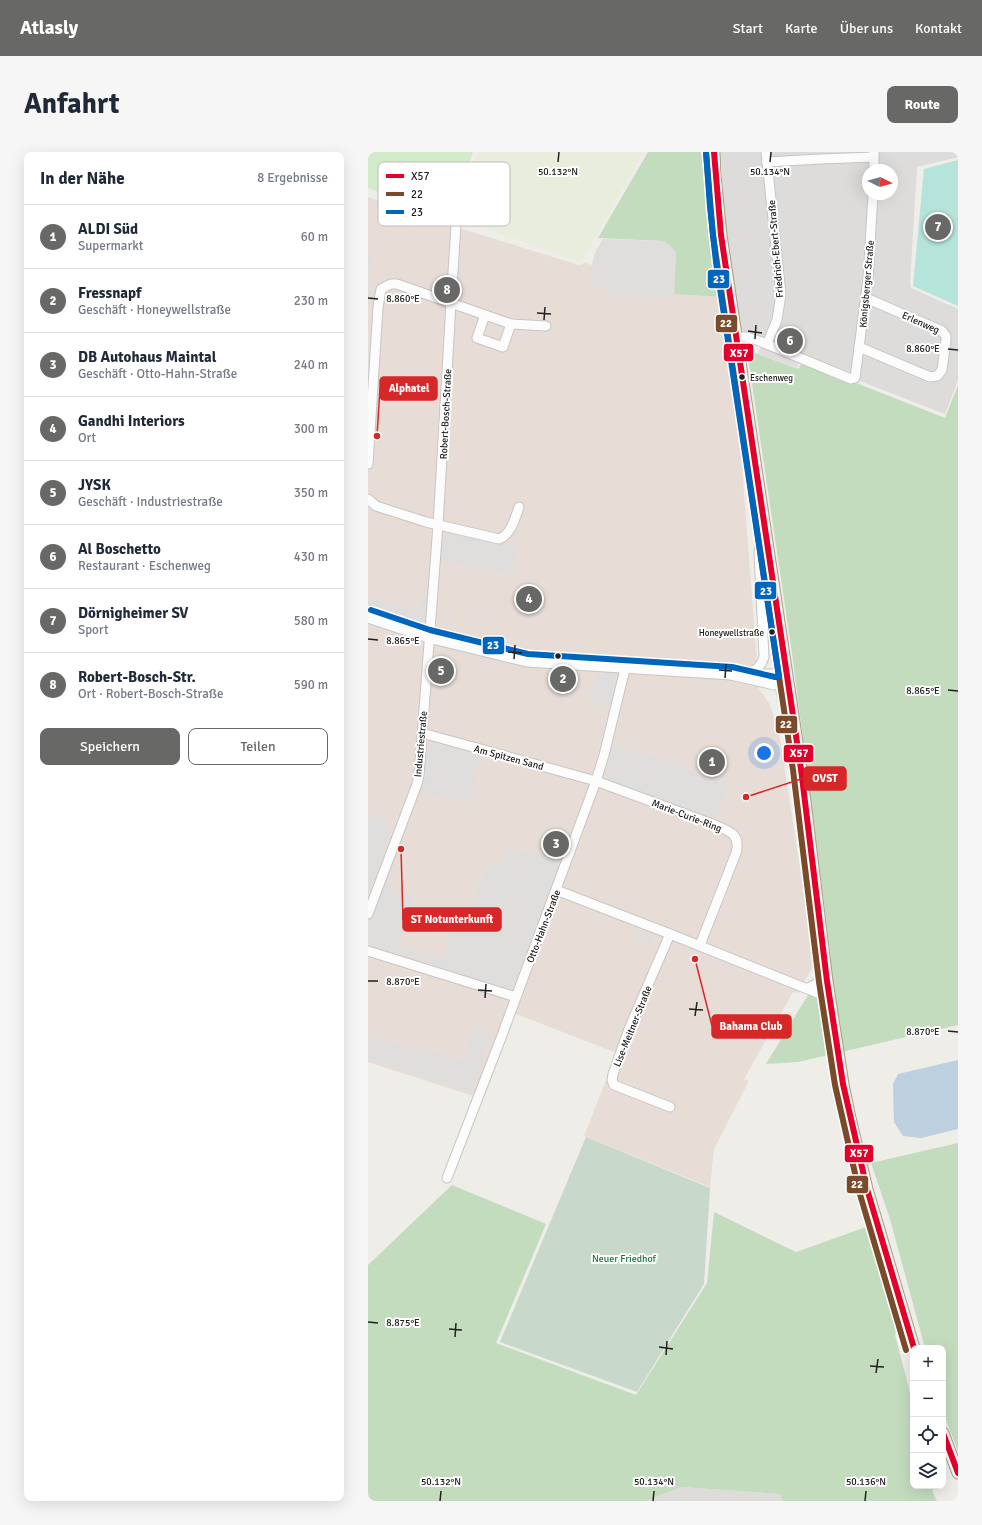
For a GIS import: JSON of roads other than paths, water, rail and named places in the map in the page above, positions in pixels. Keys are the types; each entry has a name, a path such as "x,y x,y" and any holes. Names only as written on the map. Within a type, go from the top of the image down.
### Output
{"main road":[{"path":"714,152 717,207 787,679 830,998 850,1118 867,1189 913,1345"},
{"path":"946,1441 957,1469"}],"street":[{"name":"Friedrich-Ebert-Straße","path":"766,152 781,294 777,320 767,344"},
{"path":"767,162 874,155"},
{"name":"Königsberger Straße","path":"767,344 850,379 855,378 866,298 873,200"},
{"name":"Robert-Bosch-Straße","path":"428,638 438,525 456,226"},
{"path":"368,464 378,307 381,290 391,284 397,284 511,324 546,326"},
{"name":"Erlenweg","path":"860,347 930,377 937,376 942,370 946,340 946,336 942,331 866,298"},
{"path":"485,315 477,338 503,347 511,324"},
{"path":"736,337 748,337 767,344"},
{"path":"368,499 376,506 438,525 499,539 503,538 508,533 519,507"},
{"path":"731,675 745,673 758,668 764,656 759,554 762,518"},
{"path":"368,618 428,638 527,662 731,675 774,685 787,679"},
{"name":"Industriestraße","path":"368,914 417,784 428,638"},
{"name":"Otto-Hahn-Straße","path":"448,1178 596,781 604,755 625,669"},
{"path":"745,673 787,679"},
{"name":"Am Spitzen Sand","path":"422,733 596,781"},
{"name":"Marie-Curie-Ring","path":"596,781 728,830 735,837 738,845 736,853 700,945"},
{"path":"556,890 700,945 830,998"},
{"name":"Lise-Meitner-Straße","path":"670,934 629,1029 612,1080 614,1085 670,1107"},
{"path":"368,951 516,997"},
{"path":"808,988 818,983 826,963"}],"place":[{"name":"Dörnigheimer SV","path":"938,227"},
{"name":"Robert-Bosch-Str.","path":"447,290"},
{"name":"Al Boschetto","path":"790,341"},
{"name":"Eschenweg","path":"742,377"},
{"name":"Alphatel","path":"377,436"},
{"name":"Gandhi Interiors","path":"529,599"},
{"name":"Honeywellstraße","path":"772,632"},
{"name":"JYSK","path":"441,671"},
{"name":"Fressnapf","path":"563,679"},
{"name":"ALDI Süd","path":"712,762"},
{"name":"OVST","path":"746,797"},
{"name":"DB Autohaus Maintal","path":"556,844"},
{"name":"ST Notunterkunft","path":"401,849"},
{"name":"Bahama Club","path":"695,959"}],"park label":[{"name":"Neuer Friedhof","path":"624,1258"}]}
